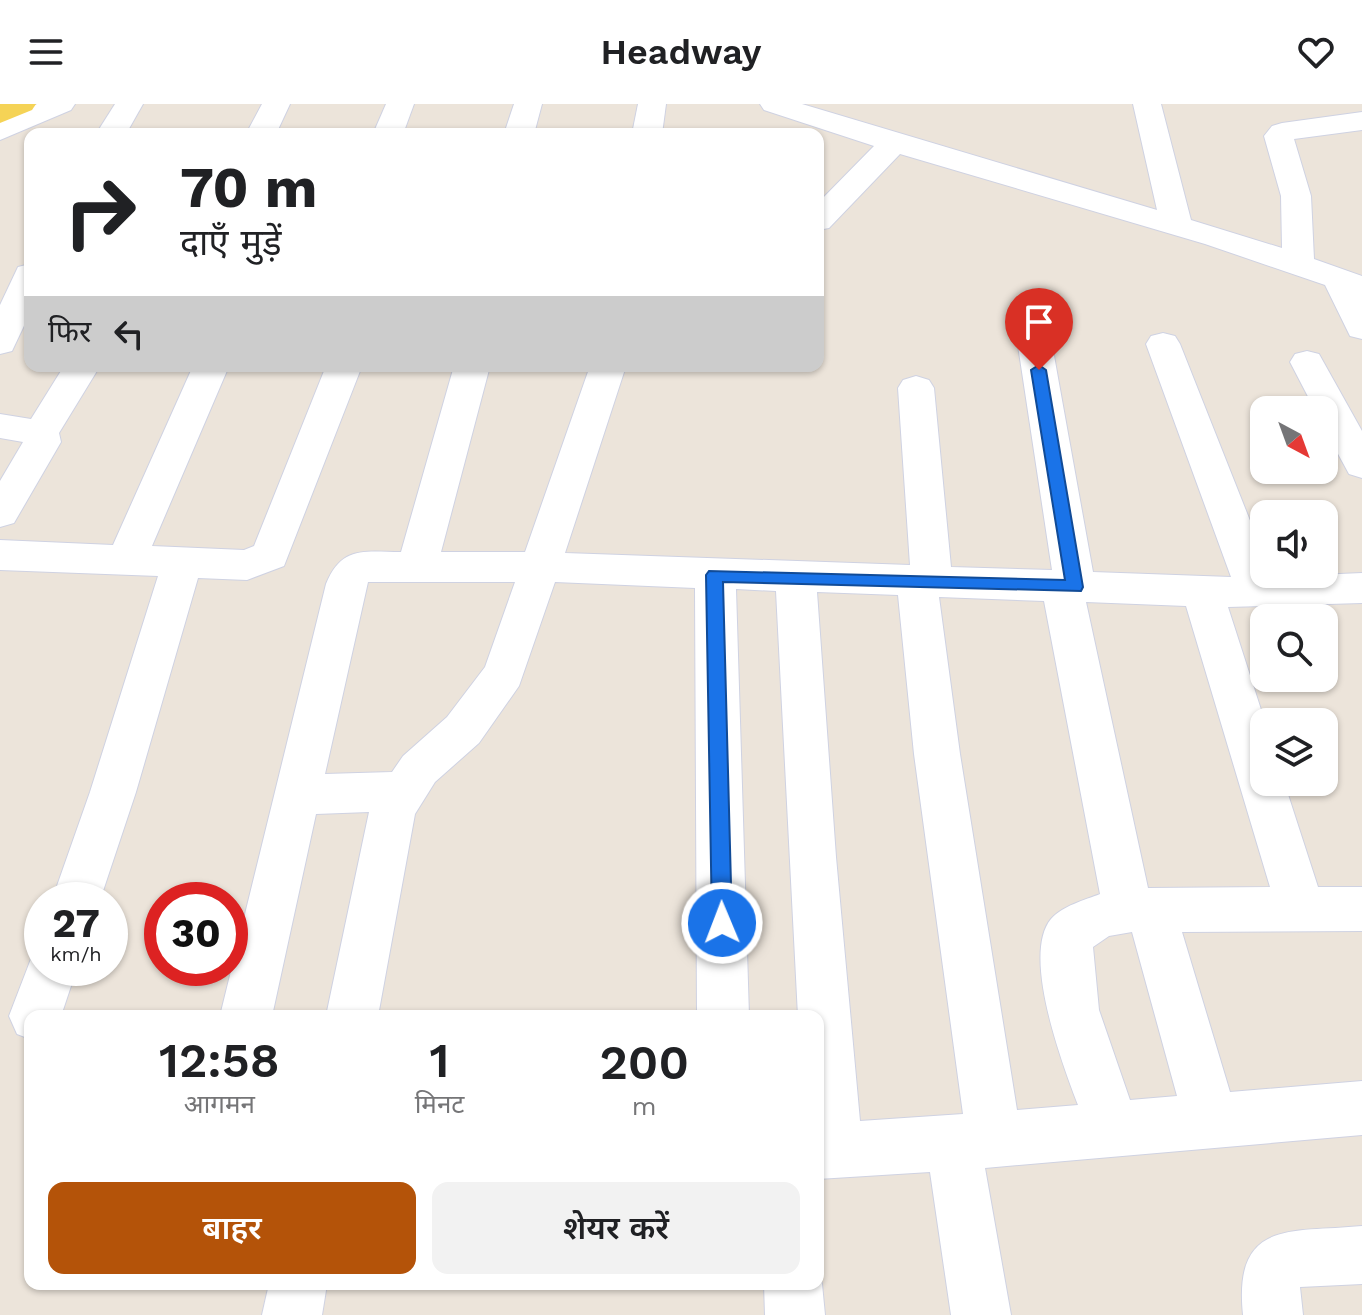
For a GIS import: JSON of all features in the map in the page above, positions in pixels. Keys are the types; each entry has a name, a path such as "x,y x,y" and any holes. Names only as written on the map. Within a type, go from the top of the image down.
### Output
{"main road":[{"path":"0,114 22,104"}],"street":[{"path":"0,131 61,104"},
{"path":"115,128 129,104"},
{"path":"264,128 276,104"},
{"path":"390,128 400,104"},
{"path":"521,128 528,104"},
{"path":"648,128 652,104"},
{"path":"774,104 894,143 1176,224 1350,282 1362,328"},
{"path":"1147,104 1176,224"},
{"path":"1298,264 1298,211 1293,182 1278,140 1276,120 1362,121"},
{"path":"824,215 894,143"},
{"path":"0,343 24,288"},
{"path":"1034,339 1068,587 1139,910 1211,1121"},
{"path":"1163,344 1258,593"},
{"path":"1307,362 1362,465"},
{"path":"0,513 42,442 41,433 78,372"},
{"path":"126,560 208,372"},
{"path":"0,555 247,565 270,556 342,372"},
{"path":"417,566 470,372"},
{"path":"353,1010 393,809 419,769 463,730 499,684 513,655 606,372"},
{"path":"916,388 924,583 973,1141 981,1315"},
{"path":"0,426 41,433"},
{"path":"82,882 183,562"},
{"path":"247,1010 350,574 359,567 542,567 924,583 1360,593"},
{"path":"715,575 723,1010"},
{"path":"796,578 820,1010"},
{"path":"1202,591 1301,909"},
{"path":"297,795 402,791"},
{"path":"1114,1130 1068,992 1065,958 1068,936 1084,922 1104,914 1139,910 1362,909"},
{"path":"37,1010 46,986"},
{"path":"824,1091 827,1150 1114,1130 1362,1108"},
{"path":"1273,1315 1269,1279 1273,1268 1286,1259 1362,1255"},
{"path":"292,1315 297,1290"},
{"path":"793,1290 795,1315"}],"route":[{"path":"722,923 715,575 1075,587 1039,370"}]}
